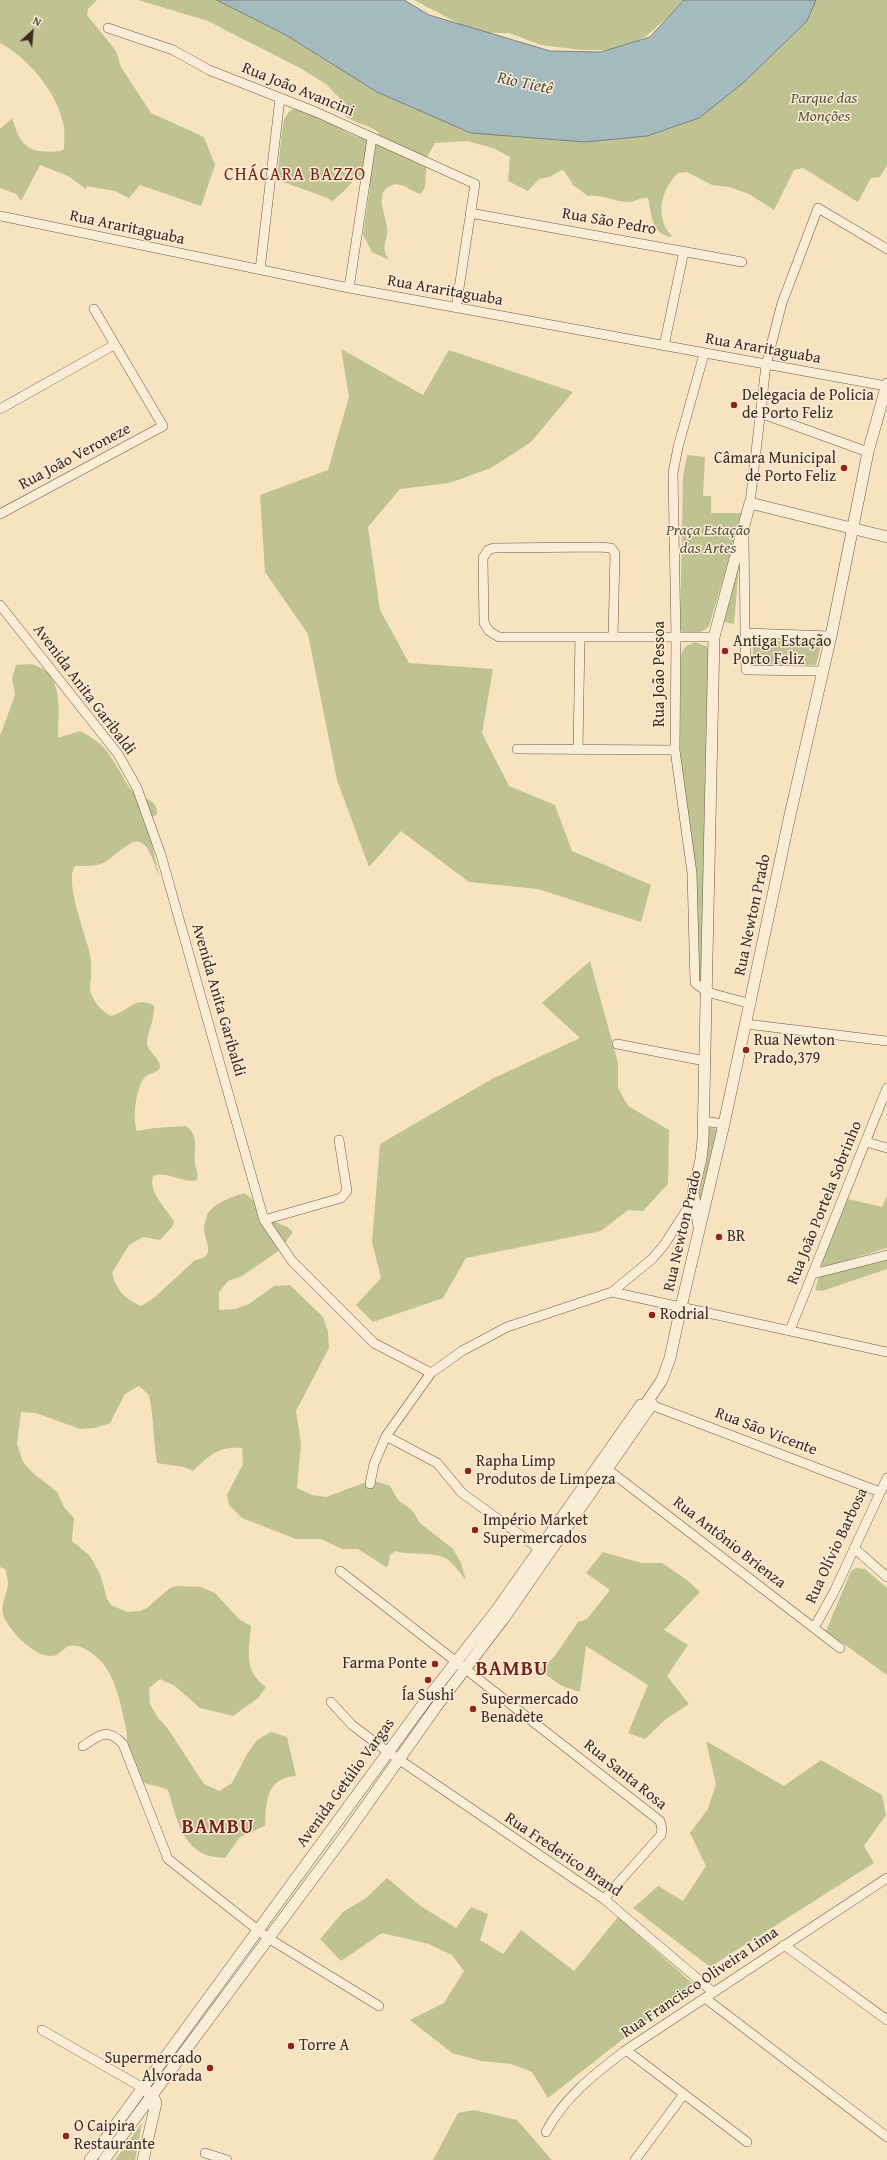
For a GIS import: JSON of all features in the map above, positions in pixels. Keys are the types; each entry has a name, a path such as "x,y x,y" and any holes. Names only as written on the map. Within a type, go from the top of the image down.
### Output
{"street":[{"name":"Rua João Avancini","path":"108,28 174,50 209,70 316,112 475,184 470,213"},
{"path":"260,270 280,98"},
{"path":"349,288 372,138"},
{"path":"370,1484 374,1464 386,1436 431,1373 462,1351 507,1327 612,1292 640,1270 664,1245 686,1211 693,1192 701,1159 703,1121 714,637 750,503 766,365 782,303 818,208 887,249"},
{"path":"456,308 470,213"},
{"name":"Rua São Pedro","path":"470,213 684,250 742,262"},
{"name":"Rua Araritaguaba","path":"0,216 349,288 704,354 886,385"},
{"path":"664,346 684,250"},
{"path":"0,409 114,345 94,309"},
{"name":"Rua João Veroneze","path":"0,514 163,426 114,345"},
{"name":"Rua João Pessoa","path":"704,354 678,447 673,473 676,637 675,750 692,873 695,983 707,992"},
{"name":"Rua Newton Prado","path":"681,1308 751,1004 790,814 831,636 868,452 886,385"},
{"path":"760,413 868,452"},
{"path":"750,503 887,537"},
{"path":"744,527 746,670 823,671"},
{"path":"612,637 615,554 611,548 494,548 488,550 483,558 484,623 489,631 500,637 580,637 612,637 714,637"},
{"name":"Avenida Anita Garibaldi","path":"0,605 118,754 136,788 161,855 264,1220 292,1261 374,1343 431,1373"},
{"path":"745,633 831,636"},
{"path":"578,750 580,637"},
{"path":"517,749 675,750"},
{"path":"707,992 751,1004"},
{"path":"746,1024 887,1041"},
{"path":"617,1044 705,1061"},
{"name":"Rua João Portela Sobrinho","path":"790,1330 887,1088"},
{"path":"703,1121 724,1124"},
{"path":"264,1220 341,1198 347,1191 339,1140"},
{"path":"866,1142 887,1148"},
{"path":"693,1192 700,1228"},
{"path":"813,1274 887,1255"},
{"path":"612,1292 887,1352"},
{"name":"Avenida Getúlio Vargas","path":"263,1934 326,1860 466,1669 500,1615 647,1404 662,1380 670,1358 681,1308"},
{"name":"Rua São Vicente","path":"647,1404 880,1492"},
{"path":"386,1436 437,1463 462,1493 544,1551"},
{"name":"Rua Antônio Brienza","path":"604,1466 840,1648"},
{"name":"Rua Olívio Barbosa","path":"814,1628 887,1478"},
{"path":"854,1548 887,1577"},
{"name":"Rua Santa Rosa","path":"340,1571 351,1582 466,1669 660,1821 662,1829 661,1835 604,1899"},
{"name":"Avenida Getúlio Vargas","path":"104,2160 148,2091 263,1934 316,1853 388,1752 456,1662 500,1615"},
{"name":"Rua Frederico Brand","path":"331,1702 352,1725 399,1760 604,1899 709,1995 887,2137"},
{"path":"83,1746 102,1734 116,1736 123,1744 168,1859 263,1934 379,2006"},
{"path":"316,1853 326,1860"},
{"name":"Rua Francisco Oliveira Lima","path":"546,2132 554,2117 576,2092 594,2074 626,2050 887,1878"},
{"path":"784,1945 887,2020"},
{"path":"42,2030 148,2091 156,2104 144,2160"},
{"path":"626,2050 747,2142"},
{"name":"Avenida Getúlio Vargas","path":"90,2160 148,2091"},
{"path":"635,2160 684,2094"},
{"path":"205,2154 227,2160"}],"green space":[{"path":"0,0 97,0 88,9 87,15 116,51 121,67 151,113 204,137 215,165 201,206 140,185 129,198 115,191 87,186 86,189 68,176 40,165 21,201 16,194 0,188 0,129 12,118 19,136 28,147 34,150 50,152 61,151 64,149 64,127 56,102 41,79 22,58 0,43"},
{"name":"Parque das Monções","path":"138,0 258,0 482,108 803,0 887,0 887,165 880,177 871,178 858,202 803,168 794,170 774,210 749,194 729,187 712,185 687,172 678,173 667,187 662,204 663,221 666,229 672,236 670,237 659,232 653,222 648,198 629,202 599,196 588,196 573,185 565,172 562,170 549,177 539,179 528,191 508,181 510,157 493,148 467,141 435,143 427,157 425,187 421,194 399,184 386,188 383,193 382,204 387,232 384,246 389,260 372,252 363,235 370,188 366,178 360,176 354,180 333,201 277,179 283,123 290,111 300,108 312,112 354,136 367,139 379,136 378,132 345,116 348,107 326,84 300,68 208,21"},
{"path":"414,0 684,0 667,18 645,37 621,47 606,50 581,50 541,45 509,33 477,33"},
{"path":"341,349 423,395 449,350 573,392 531,442 491,468 449,483 400,489 368,527 380,610 409,663 493,669 482,733 509,786 555,805 572,851 651,885 641,922 538,889 469,882 401,831 369,867 337,780 308,634 265,572 260,495 328,470 349,397"},
{"name":"Praça Estação das Artes","path":"687,455 705,457 703,496 711,496 711,513 743,513 709,626 701,632 690,634 683,633 680,628 683,477"},
{"path":"739,564 734,624 720,621"},
{"path":"753,641 822,641 816,665 753,664"},
{"path":"695,642 706,646 708,649 701,981 698,978 696,873 680,750 681,654 686,646"},
{"path":"32,664 46,671 55,685 59,712 58,738 80,731 95,740 109,754 132,791 152,801 156,808 157,814 149,820 148,827 159,876 148,849 138,841 122,848 103,863 93,866 75,866 72,873 76,907 90,956 90,988 94,1000 104,1012 111,1016 138,1003 143,1002 154,1006 147,1043 149,1049 160,1064 160,1067 158,1071 145,1077 139,1088 135,1111 137,1131 186,1126 193,1134 195,1142 195,1162 198,1175 197,1180 191,1181 164,1175 153,1176 152,1182 155,1194 174,1221 172,1227 160,1240 143,1237 129,1245 112,1273 116,1285 126,1297 141,1306 154,1298 195,1260 206,1256 208,1248 204,1226 208,1213 211,1209 224,1200 244,1193 251,1198 268,1218 290,1229 293,1232 280,1250 242,1276 228,1281 219,1292 219,1310 235,1309 249,1304 274,1286 290,1285 323,1317 328,1332 329,1348 296,1411 301,1444 297,1488 312,1495 326,1497 372,1480 390,1486 398,1500 412,1510 420,1523 453,1549 461,1563 466,1580 452,1563 447,1559 435,1555 395,1551 390,1555 388,1566 386,1567 358,1549 342,1549 321,1539 296,1539 242,1518 229,1505 227,1495 243,1464 242,1448 227,1448 220,1450 204,1460 193,1471 184,1467 157,1463 149,1395 139,1386 125,1394 110,1423 95,1428 80,1429 36,1413 21,1412 17,1444 23,1462 33,1473 57,1492 64,1507 74,1518 72,1541 90,1556 101,1576 107,1599 111,1605 127,1612 140,1611 147,1608 170,1588 176,1586 201,1587 215,1593 239,1619 251,1626 249,1660 254,1674 266,1687 258,1698 233,1716 200,1708 175,1686 160,1679 149,1688 150,1704 158,1718 168,1729 204,1784 219,1791 232,1783 247,1754 257,1740 271,1732 287,1737 296,1776 279,1781 273,1786 267,1800 265,1826 240,1837 225,1858 206,1855 196,1849 184,1835 176,1817 168,1790 142,1782 133,1771 130,1765 126,1729 120,1703 111,1676 101,1661 86,1649 76,1646 67,1647 53,1656 44,1655 37,1652 15,1634 3,1614 3,1606 8,1584 5,1569 0,1567 0,736 15,695 12,678 16,665"},
{"path":"590,961 618,1063 618,1088 628,1106 669,1130 668,1184 643,1211 628,1210 601,1231 466,1258 443,1298 373,1322 356,1305 381,1278 372,1242 380,1144 492,1079 580,1038 542,1003"},
{"path":"706,1127 718,1129 700,1210 698,1201 707,1160"},
{"path":"887,1195 887,1248 824,1267 821,1264 848,1199 882,1207"},
{"path":"887,1259 887,1269 822,1291 815,1290 820,1274"},
{"path":"603,1552 642,1563 662,1563 687,1580 700,1592 664,1630 688,1645 667,1676 689,1704 666,1719 645,1739 628,1733 648,1685 586,1646 580,1692 562,1686 539,1670 554,1657 578,1622 587,1619 610,1590 586,1573"},
{"path":"856,1568 865,1569 887,1588 887,1675 826,1631 851,1571"},
{"path":"706,1741 784,1786 821,1760 882,1795 886,1815 864,1846 874,1863 710,1967 633,1908 658,1886 683,1901 706,1866 690,1833 708,1809 716,1784"},
{"path":"387,1878 419,1905 456,1928 471,1907 488,1914 480,1940 503,1954 521,1930 574,1971 618,1917 693,1984 548,2098 532,2072 511,2064 481,2061 452,2053 410,2020 444,2003 464,1971 452,1955 429,1944 382,1933 341,1961 320,1939 343,1912 366,1898"},
{"path":"474,2110 517,2120 552,2160 433,2160 458,2113"},
{"path":"142,2123 135,2160 115,2160"}],"water":[{"name":"Rio Tietê","path":"217,0 404,0 429,15 550,51 601,52 650,37 684,0 816,0 807,21 743,83 699,118 647,136 585,142 471,133 377,92 286,35"}],"place":[{"name":"Delegacia de Policia de Porto Feliz","path":"734,405"},
{"name":"Câmara Municipal de Porto Feliz","path":"844,468"},
{"name":"Antiga Estação Porto Feliz","path":"725,651"},
{"name":"Rua Newton Prado,379","path":"746,1050"},
{"name":"BR","path":"719,1237"},
{"name":"Rodrial","path":"652,1315"},
{"name":"Rapha Limp Produtos de Limpeza","path":"468,1471"},
{"name":"Império Market Supermercados","path":"475,1530"},
{"name":"Farma Ponte","path":"435,1664"},
{"name":"Ía Sushi","path":"428,1680"},
{"name":"Supermercado Benadete","path":"473,1709"},
{"name":"Torre A","path":"291,2046"},
{"name":"Supermercado Alvorada","path":"210,2068"},
{"name":"O Caipira Restaurante","path":"66,2136"}],"district":[{"name":"CHÁCARA BAZZO","path":"295,175"},
{"name":"BAMBU","path":"512,1670"},
{"name":"BAMBU","path":"218,1828"}]}
